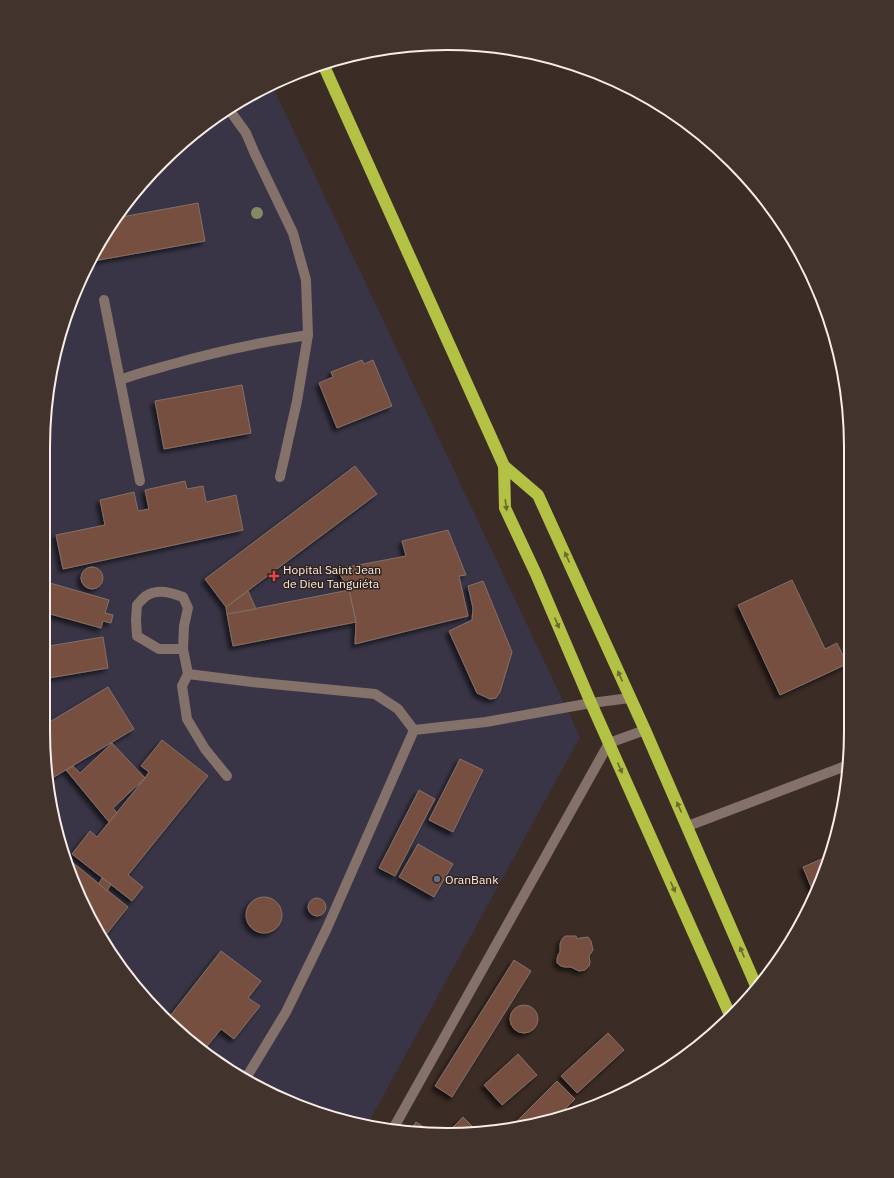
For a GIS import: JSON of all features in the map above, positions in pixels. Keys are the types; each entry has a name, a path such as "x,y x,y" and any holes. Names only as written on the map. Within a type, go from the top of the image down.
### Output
{"highway":[{"path":"325,69 504,466 505,508 536,574 591,703 728,1012"},
{"path":"504,466 538,495 688,826 755,981"}],"main road":[{"path":"232,113 246,133 293,233 306,280 308,335 298,401 280,478"},
{"path":"104,300 140,481"},
{"path":"120,380 200,356 258,343 308,335"},
{"path":"183,649 159,649 138,636 136,620 137,605 147,595 158,592 170,592 183,597 188,608 184,626 183,649 188,674 182,686 187,719 205,750 227,776"},
{"path":"188,674 376,694 398,709 414,730"},
{"path":"414,730 486,722 591,703 630,698"},
{"path":"248,1075 286,1012 327,928 414,730"},
{"path":"395,1125 609,742 645,730"},
{"path":"688,826 842,767"}],"shaded area":[{"name":"Hopital Saint Jean de Dieu Tanguiéta","path":"274,90 580,737 370,1120 319,1107 295,1098 248,1075 205,1046 166,1012 132,973 103,930 91,907 71,859 64,834 53,783 51,757 50,447 53,395 58,370 71,319 80,295 103,248 132,205 166,166 205,132 226,117 271,91"}],"building":[{"path":"198,203 205,241 96,260 124,217"},
{"path":"362,360 364,364 373,360 392,406 337,428 319,383 333,377 331,372"},
{"path":"242,385 251,433 164,449 155,401"},
{"path":"355,466 377,494 226,607 205,579"},
{"path":"185,481 187,489 203,486 206,502 236,495 243,530 63,569 56,535 105,525 100,500 134,492 138,511 149,509 145,490"},
{"path":"448,530 466,575 459,576 468,616 355,644 356,622 349,590 337,569 406,556 402,541"},
{"path":"92,567 100,570 103,578 100,586 92,589 84,586 81,578 84,570"},
{"path":"792,580 825,649 837,643 844,658 844,665 780,695 738,605"},
{"path":"483,581 512,652 500,692 496,698 490,699 477,693 449,631 472,620 473,608 468,586"},
{"path":"50,583 109,600 105,613 113,615 111,623 103,621 101,628 50,614"},
{"path":"349,590 356,622 233,646 227,614"},
{"path":"248,591 256,609 227,614 226,607"},
{"path":"103,637 108,668 50,678 50,646"},
{"path":"108,687 134,729 53,778 50,722"},
{"path":"162,740 208,776 128,875 143,887 132,901 72,854 90,831 97,837 145,778 149,772 141,766"},
{"path":"112,743 145,778 113,808 117,813 109,822 66,770 73,766 80,773"},
{"path":"460,759 483,770 453,832 429,820"},
{"path":"419,790 435,799 395,876 379,868"},
{"path":"418,844 453,864 434,897 399,877"},
{"path":"823,858 812,888 803,867"},
{"path":"72,862 128,907 106,935 91,907"},
{"path":"102,878 111,884 107,891 99,884"},
{"path":"268,897 277,902 281,908 281,922 277,928 268,933 260,933 251,928 247,922 246,911 251,902 257,898"},
{"path":"317,898 323,901 326,907 323,913 317,916 311,913 308,907 311,901"},
{"path":"565,936 576,936 577,939 588,937 591,941 593,950 589,956 589,966 585,970 579,971 571,967 561,966 557,963 560,952 560,944"},
{"path":"221,951 261,981 248,998 260,1006 234,1039 221,1029 206,1047 170,1016"},
{"path":"514,960 531,971 452,1097 435,1086"},
{"path":"524,1005 534,1009 538,1019 534,1029 524,1033 514,1029 510,1019 514,1009"},
{"path":"608,1033 624,1050 577,1093 561,1076"},
{"path":"518,1054 537,1075 502,1105 484,1085"},
{"path":"557,1081 575,1099 564,1110 517,1121"},
{"path":"463,1117 473,1127 452,1128"},
{"path":"416,1122 424,1127 421,1127 413,1126"}],"place":[{"name":"Hopital Saint Jean de Dieu Tanguiéta","path":"274,576"},
{"name":"OranBank","path":"437,879"}]}
